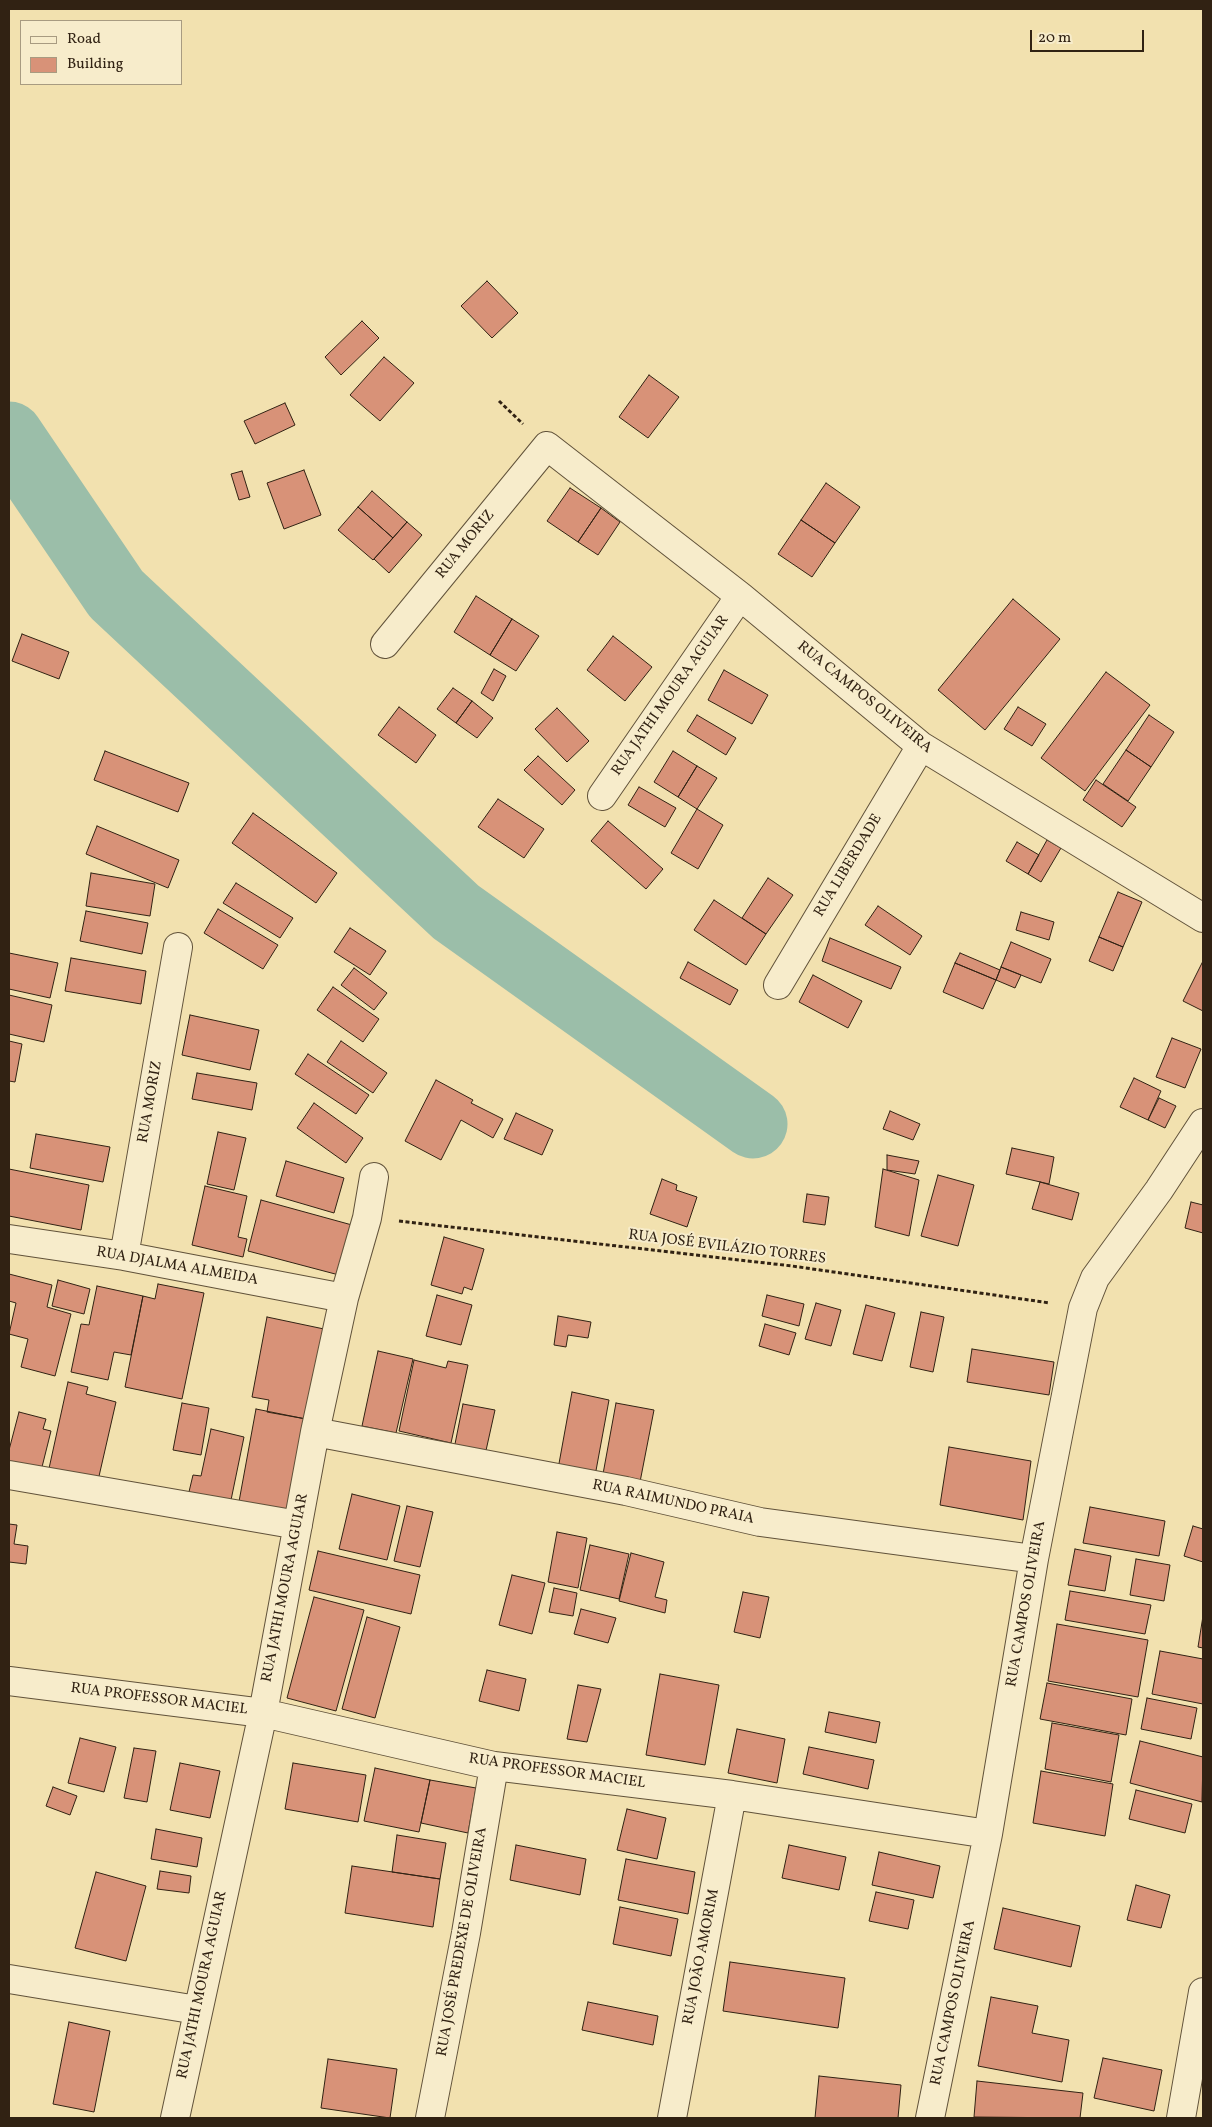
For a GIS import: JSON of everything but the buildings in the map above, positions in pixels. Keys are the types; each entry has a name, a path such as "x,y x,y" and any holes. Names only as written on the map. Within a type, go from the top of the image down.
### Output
{"street":[{"name":"RUA CAMPOS OLIVEIRA","path":"547,446 740,596 921,746 1203,918"},
{"name":"RUA MORIZ","path":"385,644 547,446"},
{"name":"RUA JATHI MOURA AGUIAR","path":"602,796 740,596"},
{"name":"RUA LIBERDADE","path":"778,985 921,746"},
{"name":"RUA MORIZ","path":"124,1256 178,948"},
{"name":"RUA CAMPOS OLIVEIRA","path":"930,2118 988,1834 1034,1558 1083,1308 1095,1278 1203,1123"},
{"name":"RUA JATHI MOURA AGUIAR","path":"175,2118 263,1713 315,1432 344,1298 367,1218 374,1177"},
{"name":"RUA DJALMA ALMEIDA","path":"9,1239 124,1256 344,1298"},
{"name":"RUA RAIMUNDO PRAIA","path":"315,1432 626,1491 760,1522 1034,1558"},
{"path":"9,1475 298,1525"},
{"name":"RUA PROFESSOR MACIEL","path":"9,1681 263,1713 494,1766 732,1795 988,1834"},
{"name":"RUA JOSÉ PREDEXE DE OLIVEIRA","path":"430,2118 466,1932 494,1766"},
{"name":"RUA JOÃO AMORIM","path":"672,2118 732,1795"},
{"path":"9,1979 197,2010"},
{"path":"1181,2118 1203,1992"}],"path":[{"name":"RUA JOSÉ EVILÁZIO TORRES","path":"367,1218 792,1266 1083,1308"}],"waterway":[{"path":"9,436 116,594 456,912 753,1124"}]}
